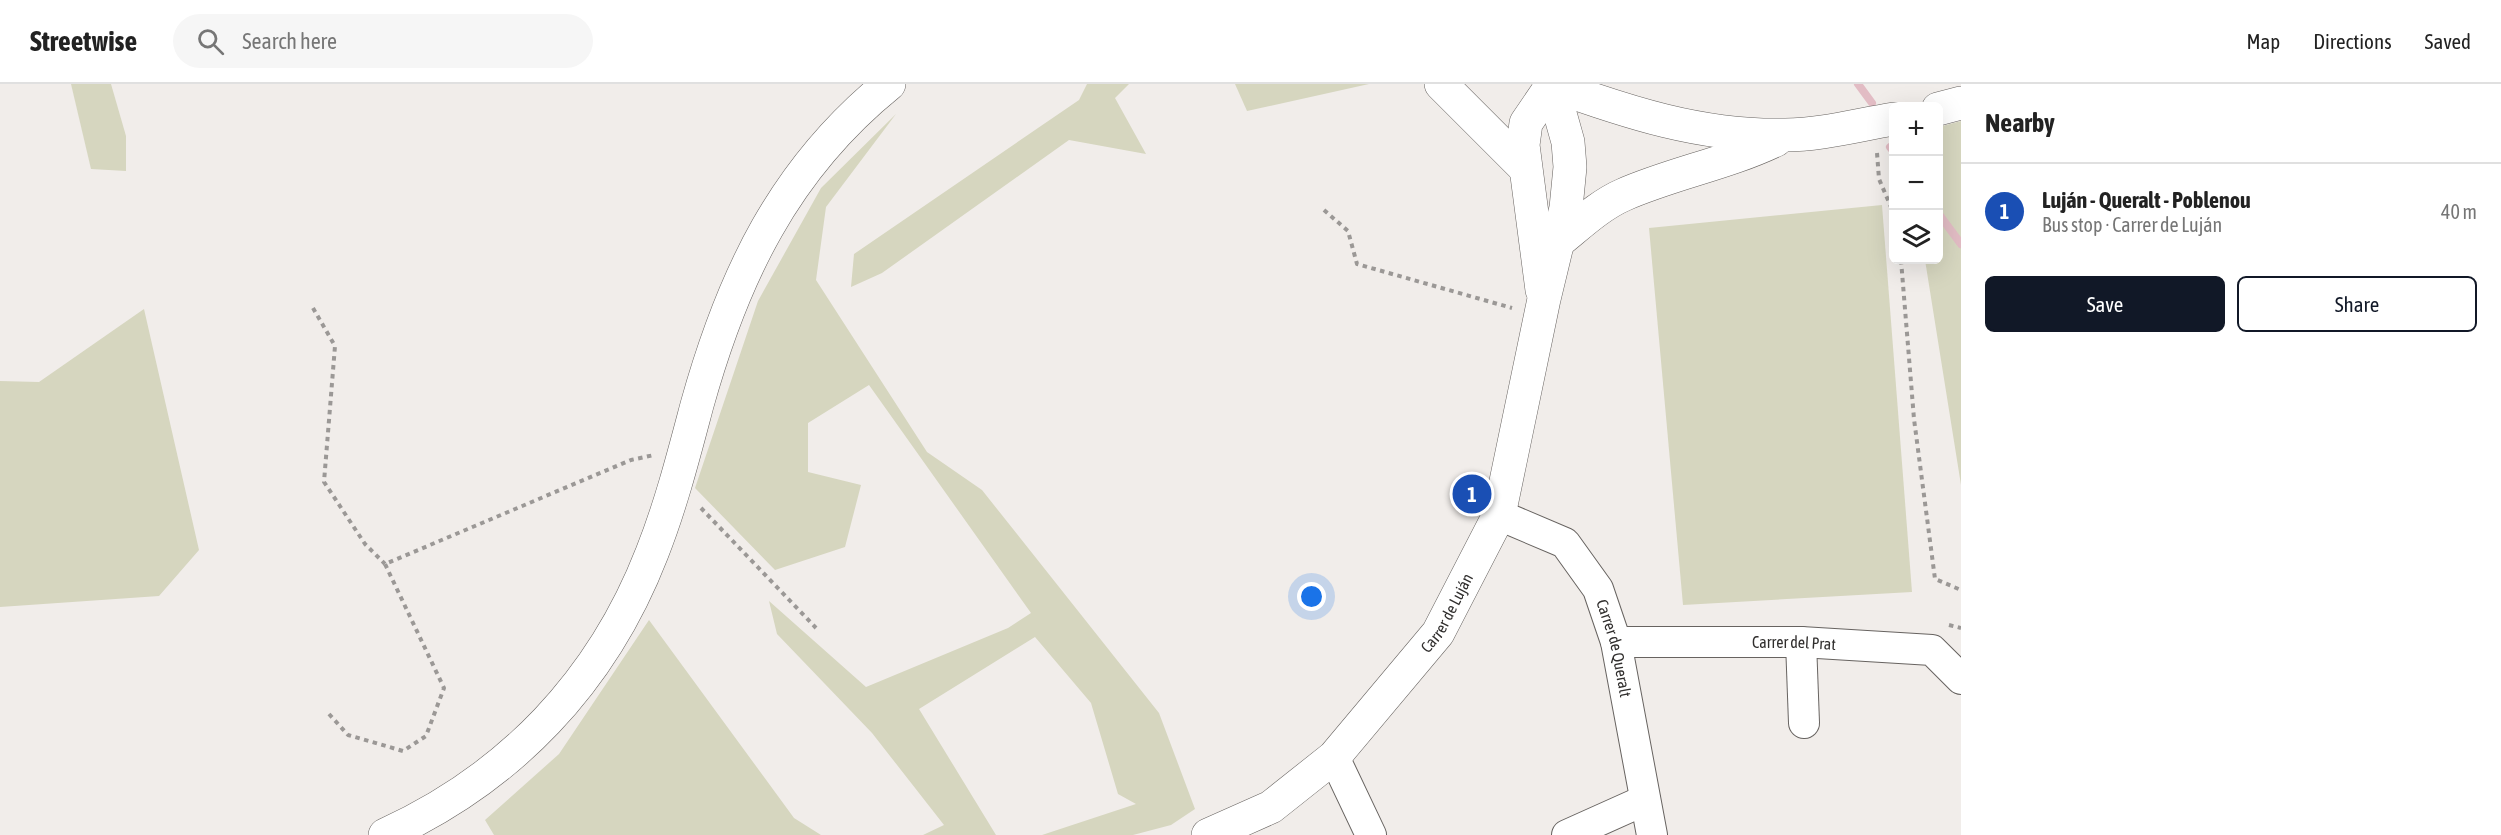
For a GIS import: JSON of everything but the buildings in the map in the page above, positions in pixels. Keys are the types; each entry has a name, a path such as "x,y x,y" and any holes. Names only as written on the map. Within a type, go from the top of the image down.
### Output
{"street":[{"path":"385,835 438,808 509,759 543,726 573,691 603,648 641,579 652,553 687,447 710,364 739,282 757,244 778,207 803,172 836,133 889,84"},
{"path":"1441,84 1524,167"},
{"path":"1542,308 1523,145 1526,123 1550,85 1664,122 1737,135 1817,133 1884,121"},
{"name":"Carrer de Luján","path":"1209,835 1271,807 1334,757 1438,633 1499,515 1542,308 1566,208 1570,167 1568,142 1550,85"},
{"path":"1943,108 1961,103"},
{"path":"1559,241 1621,195 1673,176 1730,160 1785,135"},
{"name":"Carrer de Queralt","path":"1499,515 1565,543 1598,589 1616,642 1652,835"},
{"name":"Carrer del Prat","path":"1616,642 1801,642 1932,650 1961,679"},
{"path":"1801,642 1804,723"},
{"path":"1334,757 1371,835"},
{"path":"1566,835 1645,800"}],"path":[{"path":"1884,121 1879,179 1891,210"},
{"path":"1324,210 1348,231 1358,264 1542,308"},
{"path":"1901,264 1914,419 1935,579 1961,590"},
{"path":"313,308 335,346 324,483 365,544 386,564 444,688 426,736 403,751 348,735 329,714"},
{"path":"386,564 631,460 687,447"},
{"path":"676,481 816,628"}],"green space":[{"path":"71,84 111,84 126,136 126,171 91,169"},
{"path":"1087,84 1129,84 1115,98 1146,154 1069,140 882,273 851,287 854,254 1079,100"},
{"path":"1235,84 1369,84 1247,111"},
{"path":"896,114 826,207 816,280 927,452 982,490 1159,713 1195,809 1171,825 1133,835 1042,835 1136,804 1118,794 1091,703 1035,637 919,709 996,835 923,835 944,825 872,733 777,634 769,601 866,687 1008,628 1031,613 869,385 808,423 808,472 861,485 845,547 775,570 695,488 758,301 821,188"},
{"path":"1961,121 1961,485 1926,264 1943,264 1943,126"},
{"path":"1882,205 1912,592 1683,605 1649,228"},
{"path":"144,309 199,550 159,596 0,607 0,381 39,382"},
{"path":"649,620 794,818 821,835 494,835 485,820 559,754"}],"waterway":[{"path":"1858,84 1872,103"},
{"path":"1943,220 1961,244"}],"place":[{"name":"Luján - Queralt - Poblenou","path":"1472,494"}]}
